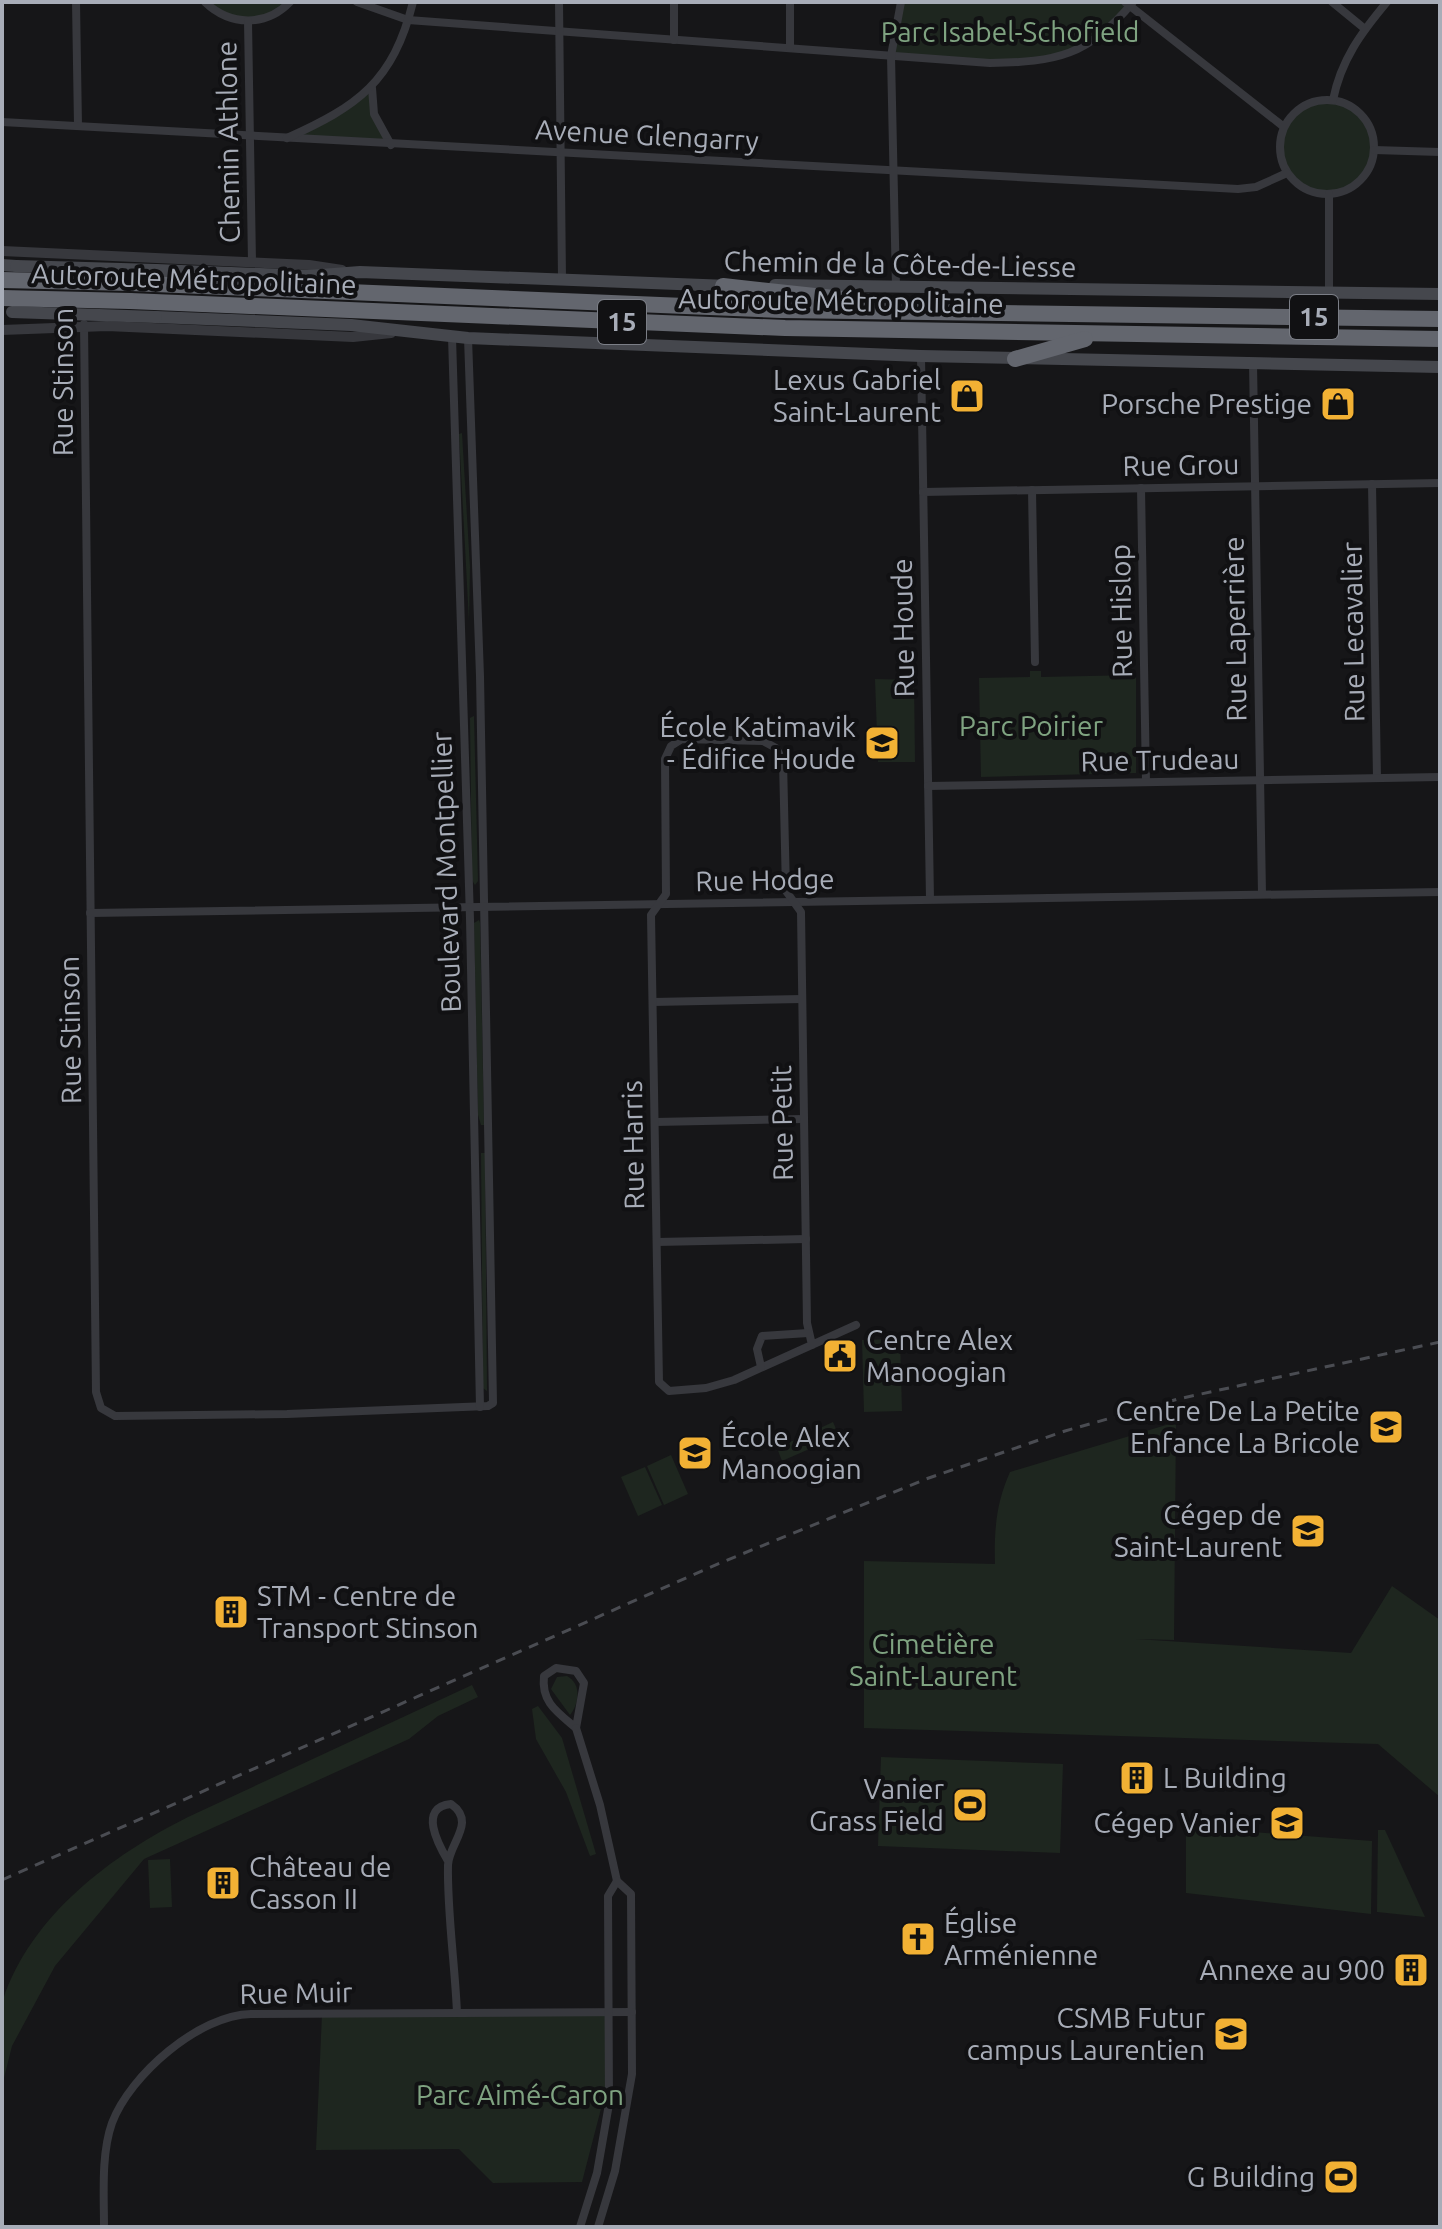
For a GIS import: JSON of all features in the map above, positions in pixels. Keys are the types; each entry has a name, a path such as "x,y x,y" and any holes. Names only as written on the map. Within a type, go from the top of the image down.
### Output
{"highway":[{"name":"Autoroute Métropolitaine","path":"2,280 781,310 1440,319"},
{"path":"723,286 849,298 921,311"},
{"name":"Autoroute Métropolitaine","path":"2,298 785,328 1440,339"},
{"path":"1015,359 1046,348 1114,333"}],"main road":[{"name":"Chemin de la Côte-de-Liesse","path":"2,265 308,276 360,272 723,286 1440,294"},
{"path":"2,312 351,325 395,333 468,338 921,356 1440,367"}],"street":[{"path":"76,2 78,126"},
{"path":"205,2 227,17 248,21 277,13 290,2"},
{"path":"357,2 408,20 990,63 1052,60 1089,44 1129,3 1284,127"},
{"path":"286,139 354,104 372,88 391,59 413,2"},
{"path":"559,2 562,279"},
{"path":"674,2 674,40"},
{"path":"790,2 790,48"},
{"path":"896,287 891,56 901,2"},
{"path":"1332,2 1365,29"},
{"path":"1333,100 1339,71 1365,29 1387,2"},
{"name":"Chemin Athlone","path":"248,21 252,262"},
{"path":"372,88 374,114 391,145"},
{"path":"1333,100 1358,111 1373,135 1374,150 1363,178 1341,192 1329,194 1304,188 1287,173 1279,148 1284,127 1300,107 1313,101 1333,100"},
{"name":"Avenue Glengarry","path":"2,122 1238,189 1256,187 1287,173"},
{"path":"1374,150 1440,152"},
{"path":"1329,194 1329,292"},
{"name":"Chemin de la Côte-de-Liesse","path":"2,251 252,262 360,272"},
{"name":"Rue Stinson","path":"88,255 83,327 96,1392 103,1410 116,1416 480,1407 493,1403"},
{"path":"2,330 83,327 353,337 395,333"},
{"name":"Boulevard Montpellier","path":"452,337 480,1407"},
{"name":"Boulevard Montpellier","path":"468,338 480,665 493,1403"},
{"name":"Rue Houde","path":"921,356 930,899"},
{"name":"Rue Laperrière","path":"1253,363 1262,894"},
{"name":"Rue Grou","path":"923,492 1440,483"},
{"name":"Rue Lecavalier","path":"1372,484 1377,778"},
{"name":"Rue Hislop","path":"1141,488 1146,782"},
{"path":"1032,490 1035,662"},
{"name":"Rue Petit","path":"659,904 666,894 665,759 673,744 689,739 763,741 779,751 784,765 786,891 801,912 808,1333 812,1345"},
{"name":"Rue Trudeau","path":"928,786 1440,777"},
{"name":"Rue Hodge","path":"90,913 1440,892"},
{"name":"Rue Harris","path":"659,904 651,915 658,1377 662,1388 671,1392 711,1387 761,1367"},
{"path":"653,1002 802,999"},
{"path":"655,1122 804,1119"},
{"path":"657,1242 806,1239"},
{"path":"808,1333 762,1336 756,1354 761,1367 856,1325"},
{"path":"576,1728 554,1709 543,1694 544,1676 556,1668 570,1668 584,1683 576,1728 611,1847 617,1881 631,1894 632,2074 615,2171 598,2227"},
{"path":"448,1861 437,1842 432,1822 435,1811 441,1805 451,1804 461,1815 462,1825 448,1861 457,2013"},
{"path":"580,2227 597,2173 609,2104 608,1896 617,1881"},
{"name":"Rue Muir","path":"104,2227 108,2139 118,2110 144,2077 201,2027 240,2014 632,2012"}],"green space":[{"path":"205,2 290,2 268,16 248,18 227,13"},
{"name":"Parc Isabel-Schofield","path":"901,2 1125,2 1130,6 1089,44 1036,62 891,56"},
{"path":"372,88 371,99 391,145 286,139"},
{"path":"1327,100 1345,103 1360,114 1371,129 1374,147 1371,165 1360,180 1345,191 1327,194 1309,191 1294,180 1283,165 1280,147 1283,129 1294,114 1309,103"},
{"path":"462,433 470,567 469,622 459,434"},
{"name":"Parc Poirier","path":"1030,671 1041,671 1041,677 1136,675 1136,773 981,777 979,678 1030,677"},
{"path":"875,679 914,680 915,762 878,762"},
{"path":"474,716 478,881 475,885 472,880 470,718"},
{"path":"479,920 484,1125 481,1125 478,1115 474,923"},
{"path":"481,1153 485,1153 487,1391 483,1388"},
{"path":"900,1339 902,1411 864,1412 862,1340"},
{"path":"833,1422 839,1436 782,1461 777,1448"},
{"name":"Cimetière Saint-Laurent","path":"1176,1422 1174,1640 1136,1639 1351,1653 1392,1586 1440,1620 1440,1797 1378,1744 864,1728 864,1561 995,1564 997,1517 1010,1472"},
{"path":"671,1455 688,1494 664,1505 647,1466"},
{"path":"645,1467 662,1505 638,1516 621,1477"},
{"path":"567,1676 575,1684 578,1694 570,1715 551,1689 557,1677"},
{"path":"472,1685 478,1697 438,1716 409,1739 144,1859 55,1966 12,2046 2,2086 3,2000 16,1969 54,1915 103,1869 188,1817"},
{"path":"538,1706 562,1738 596,1854 590,1856 566,1792 536,1739 532,1709"},
{"name":"Vanier Grass Field","path":"881,1757 1063,1764 1060,1853 878,1846"},
{"path":"1186,1827 1372,1841 1371,1914 1186,1893"},
{"path":"1378,1830 1385,1830 1425,1917 1377,1912"},
{"path":"170,1859 172,1907 150,1908 148,1860"},
{"name":"Parc Aimé-Caron","path":"608,2012 610,2074 582,2182 493,2183 459,2149 316,2150 322,2014"}],"railway":[{"path":"2,1880 720,1563 926,1479 1065,1431 1178,1399 1440,1342"}],"place":[{"name":"Lexus Gabriel Saint-Laurent","path":"967,396"},
{"name":"Porsche Prestige","path":"1338,404"},
{"name":"École Katimavik - Édifice Houde","path":"882,743"},
{"name":"Centre Alex Manoogian","path":"840,1356"},
{"name":"Centre De La Petite Enfance La Bricole","path":"1386,1427"},
{"name":"École Alex Manoogian","path":"695,1453"},
{"name":"Cégep de Saint-Laurent","path":"1308,1531"},
{"name":"STM - Centre de Transport Stinson","path":"231,1612"},
{"name":"L Building","path":"1137,1778"},
{"name":"Vanier Grass Field","path":"970,1805"},
{"name":"Cégep Vanier","path":"1287,1823"},
{"name":"Château de Casson II","path":"223,1883"},
{"name":"Église Arménienne","path":"918,1939"},
{"name":"Annexe au 900","path":"1411,1970"},
{"name":"CSMB Futur campus Laurentien","path":"1231,2034"},
{"name":"G Building","path":"1341,2177"}]}
